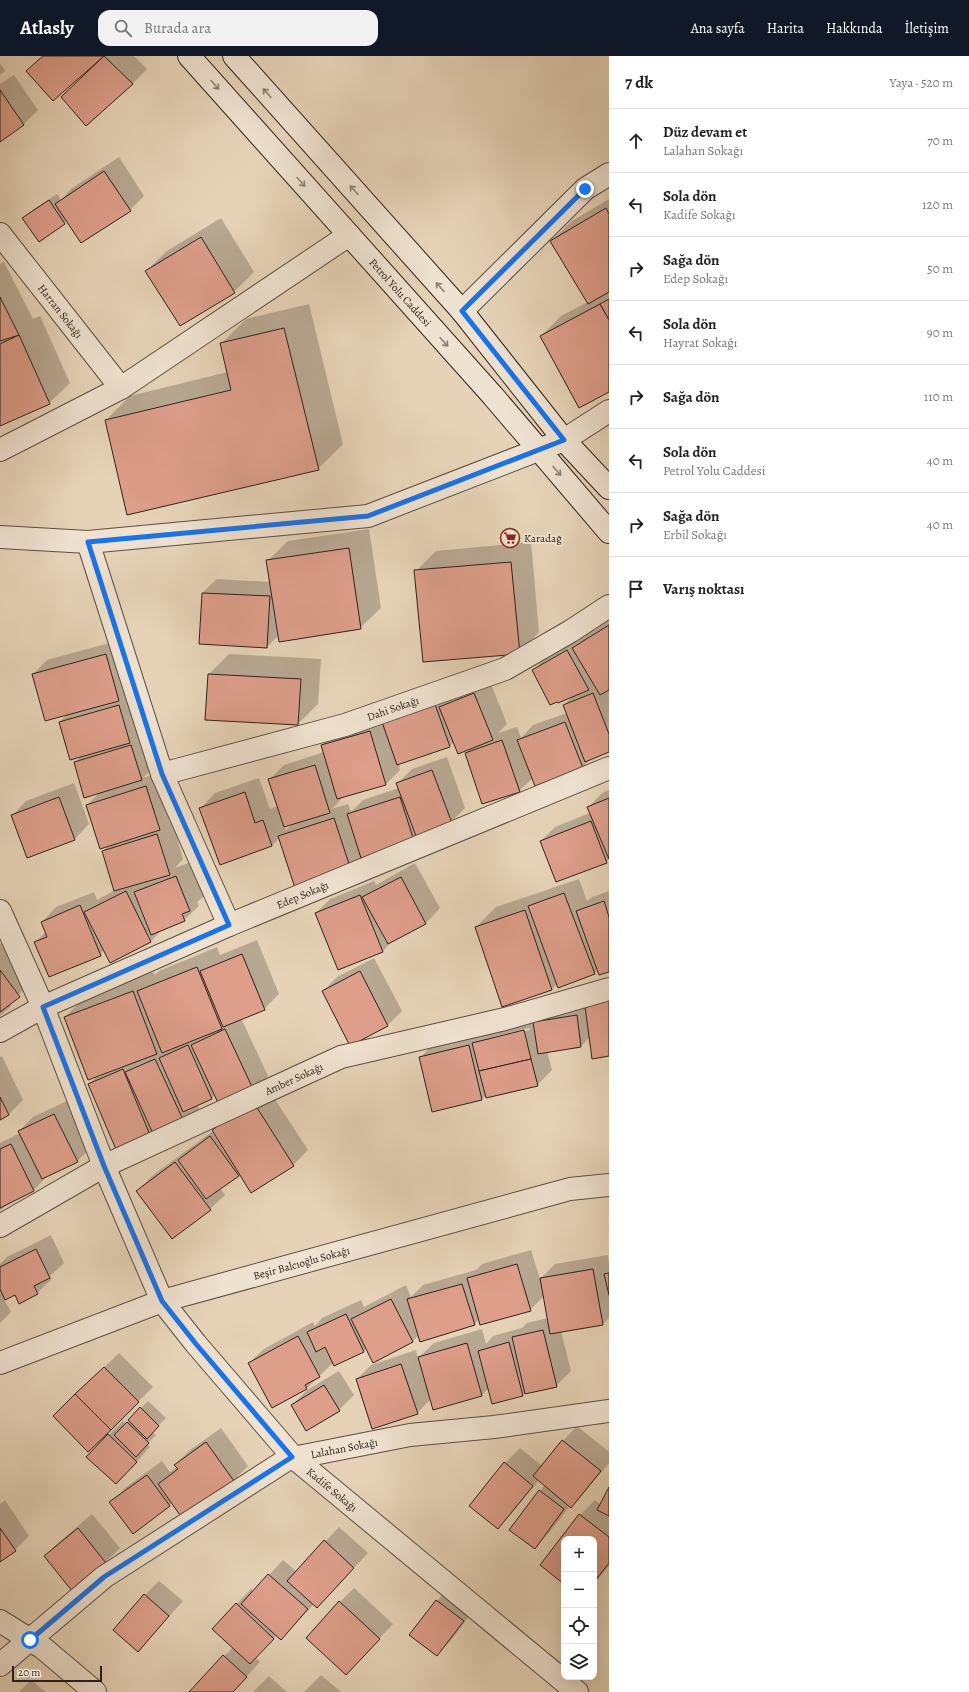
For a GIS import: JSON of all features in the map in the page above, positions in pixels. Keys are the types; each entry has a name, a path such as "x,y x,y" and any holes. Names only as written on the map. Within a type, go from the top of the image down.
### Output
{"street":[{"name":"Petrol Yolu Caddesi","path":"189,56 493,396 609,532"},
{"path":"234,56 462,311 564,440 609,488"},
{"path":"462,311 585,189 609,174"},
{"name":"Harran Sokağı","path":"0,234 121,388"},
{"path":"0,450 121,388 349,235"},
{"path":"0,537 88,542 368,516 564,440 609,411"},
{"path":"88,542 162,774 229,925"},
{"name":"Dahi Sokağı","path":"162,774 345,725 505,669 571,631 609,606"},
{"name":"Edep Sokağı","path":"0,1032 43,1007 229,925 609,768"},
{"name":"Kadife Sokağı","path":"0,911 43,1007 104,1166 162,1301 196,1344 292,1457 577,1692"},
{"name":"Amber Sokağı","path":"0,1226 104,1166 341,1057 505,1019 609,989"},
{"name":"Beşir Balcıoğlu Sokağı","path":"0,1363 162,1301 570,1189 609,1185"},
{"name":"Lalahan Sokağı","path":"0,1665 104,1577 292,1457 410,1435 494,1427 609,1411"},
{"path":"0,1621 43,1648 95,1692"}],"building":[{"path":"43,56 104,56 53,101 26,71"},
{"path":"104,56 133,84 86,126 61,97"},
{"path":"0,90 24,125 0,142"},
{"path":"104,171 131,211 81,243 55,204"},
{"path":"49,200 65,224 39,242 22,218"},
{"path":"606,208 609,214 609,292 588,304 550,241"},
{"path":"201,237 235,293 180,326 145,271"},
{"path":"0,297 19,335 0,341"},
{"path":"609,299 609,320 600,304"},
{"path":"600,304 609,320 609,392 579,408 540,336"},
{"path":"284,328 319,470 127,515 105,420 231,390 220,343"},
{"path":"19,335 50,404 0,426 0,344"},
{"path":"349,548 361,629 279,642 266,560"},
{"path":"511,562 520,654 423,662 414,570"},
{"path":"202,593 270,596 267,648 199,644"},
{"path":"609,625 609,690 600,695 572,648"},
{"path":"567,650 589,690 550,705 532,670"},
{"path":"106,654 119,701 45,721 32,674"},
{"path":"208,674 301,679 298,725 205,720"},
{"path":"474,693 493,740 458,754 439,707"},
{"path":"593,693 609,734 609,752 585,762 563,705"},
{"path":"434,701 450,747 397,765 381,719"},
{"path":"119,705 130,743 70,760 59,722"},
{"path":"565,722 583,768 535,786 517,740"},
{"path":"370,731 386,785 337,799 321,745"},
{"path":"502,740 520,792 482,804 465,753"},
{"path":"131,745 142,780 84,798 74,762"},
{"path":"315,765 330,813 284,827 268,779"},
{"path":"432,770 452,823 416,836 396,783"},
{"path":"146,786 160,830 100,849 86,805"},
{"path":"245,792 255,823 263,820 272,846 220,865 199,808"},
{"path":"59,797 75,840 27,858 11,815"},
{"path":"400,797 414,841 361,858 347,814"},
{"path":"609,798 609,859 587,807"},
{"path":"334,818 351,870 295,888 278,836"},
{"path":"591,821 607,863 556,882 540,841"},
{"path":"157,834 170,875 114,891 102,851"},
{"path":"176,876 190,911 182,914 185,921 151,935 134,892"},
{"path":"401,877 426,924 388,944 362,897"},
{"path":"126,891 151,942 110,963 84,912"},
{"path":"564,893 595,974 558,988 528,906"},
{"path":"360,895 383,952 338,970 315,913"},
{"path":"604,901 609,917 609,972 599,975 576,911"},
{"path":"80,905 101,956 49,977 34,942 47,937 41,922"},
{"path":"525,910 552,990 502,1007 475,927"},
{"path":"242,954 265,1010 223,1027 200,971"},
{"path":"197,967 222,1029 162,1053 137,991"},
{"path":"0,970 20,997 0,1012"},
{"path":"360,971 388,1026 350,1046 322,991"},
{"path":"133,991 157,1054 88,1080 64,1017"},
{"path":"609,996 609,1056 592,1059 584,999"},
{"path":"577,1015 581,1047 538,1054 533,1022"},
{"path":"225,1029 254,1091 220,1107 191,1045"},
{"path":"524,1030 531,1059 479,1071 472,1043"},
{"path":"188,1045 212,1099 183,1112 159,1058"},
{"path":"469,1045 482,1100 432,1112 419,1057"},
{"path":"155,1059 185,1124 155,1138 125,1072"},
{"path":"531,1059 538,1086 486,1098 479,1071"},
{"path":"123,1069 152,1140 118,1154 88,1084"},
{"path":"0,1097 9,1115 0,1120"},
{"path":"254,1103 294,1166 251,1193 212,1130"},
{"path":"54,1114 78,1162 42,1179 18,1131"},
{"path":"210,1136 239,1176 206,1199 178,1160"},
{"path":"11,1144 34,1191 0,1208 0,1149"},
{"path":"175,1162 211,1210 172,1239 136,1191"},
{"path":"36,1249 50,1278 34,1286 38,1294 19,1304 15,1295 5,1300 0,1289 0,1267"},
{"path":"517,1264 531,1311 480,1325 467,1278"},
{"path":"593,1269 603,1325 550,1334 540,1278"},
{"path":"609,1273 609,1295 604,1274"},
{"path":"462,1284 475,1325 420,1342 407,1299"},
{"path":"391,1299 413,1342 373,1363 351,1319"},
{"path":"346,1314 364,1352 334,1366 325,1347 316,1352 307,1332"},
{"path":"543,1330 557,1387 525,1394 512,1337"},
{"path":"298,1336 320,1377 305,1385 307,1389 272,1408 248,1363"},
{"path":"509,1342 523,1396 492,1404 478,1351"},
{"path":"467,1343 482,1396 433,1410 418,1357"},
{"path":"401,1364 418,1414 372,1429 356,1379"},
{"path":"104,1367 139,1402 111,1430 75,1394"},
{"path":"324,1385 340,1411 306,1431 291,1405"},
{"path":"75,1394 111,1430 88,1452 53,1416"},
{"path":"140,1407 159,1426 147,1439 128,1420"},
{"path":"127,1422 149,1443 136,1457 114,1435"},
{"path":"108,1434 137,1462 116,1484 86,1457"},
{"path":"562,1440 601,1471 571,1508 533,1476"},
{"path":"206,1442 234,1481 182,1518 158,1484 178,1469 174,1465"},
{"path":"504,1462 533,1486 498,1529 469,1506"},
{"path":"147,1475 170,1506 133,1534 109,1502"},
{"path":"609,1487 609,1516 597,1510"},
{"path":"539,1490 564,1509 535,1549 509,1530"},
{"path":"579,1514 609,1537 609,1563 597,1578 597,1536 562,1536"},
{"path":"0,1528 16,1551 0,1562"},
{"path":"78,1528 106,1563 72,1591 44,1556"},
{"path":"561,1538 561,1582 540,1565"},
{"path":"324,1540 354,1568 317,1608 287,1581"},
{"path":"268,1574 308,1609 281,1640 241,1604"},
{"path":"144,1594 169,1616 138,1652 113,1630"},
{"path":"436,1600 464,1621 437,1656 409,1635"},
{"path":"339,1601 380,1639 346,1675 306,1638"},
{"path":"236,1603 274,1639 250,1664 212,1629"},
{"path":"223,1655 247,1677 233,1692 189,1692"}],"place":[{"name":"Karadağ","path":"510,538"}],"route":[{"path":"30,1640 104,1577 292,1457 196,1344 162,1301 104,1166 43,1007 229,925 162,774 88,542 368,516 564,440 462,311 585,189"}]}
